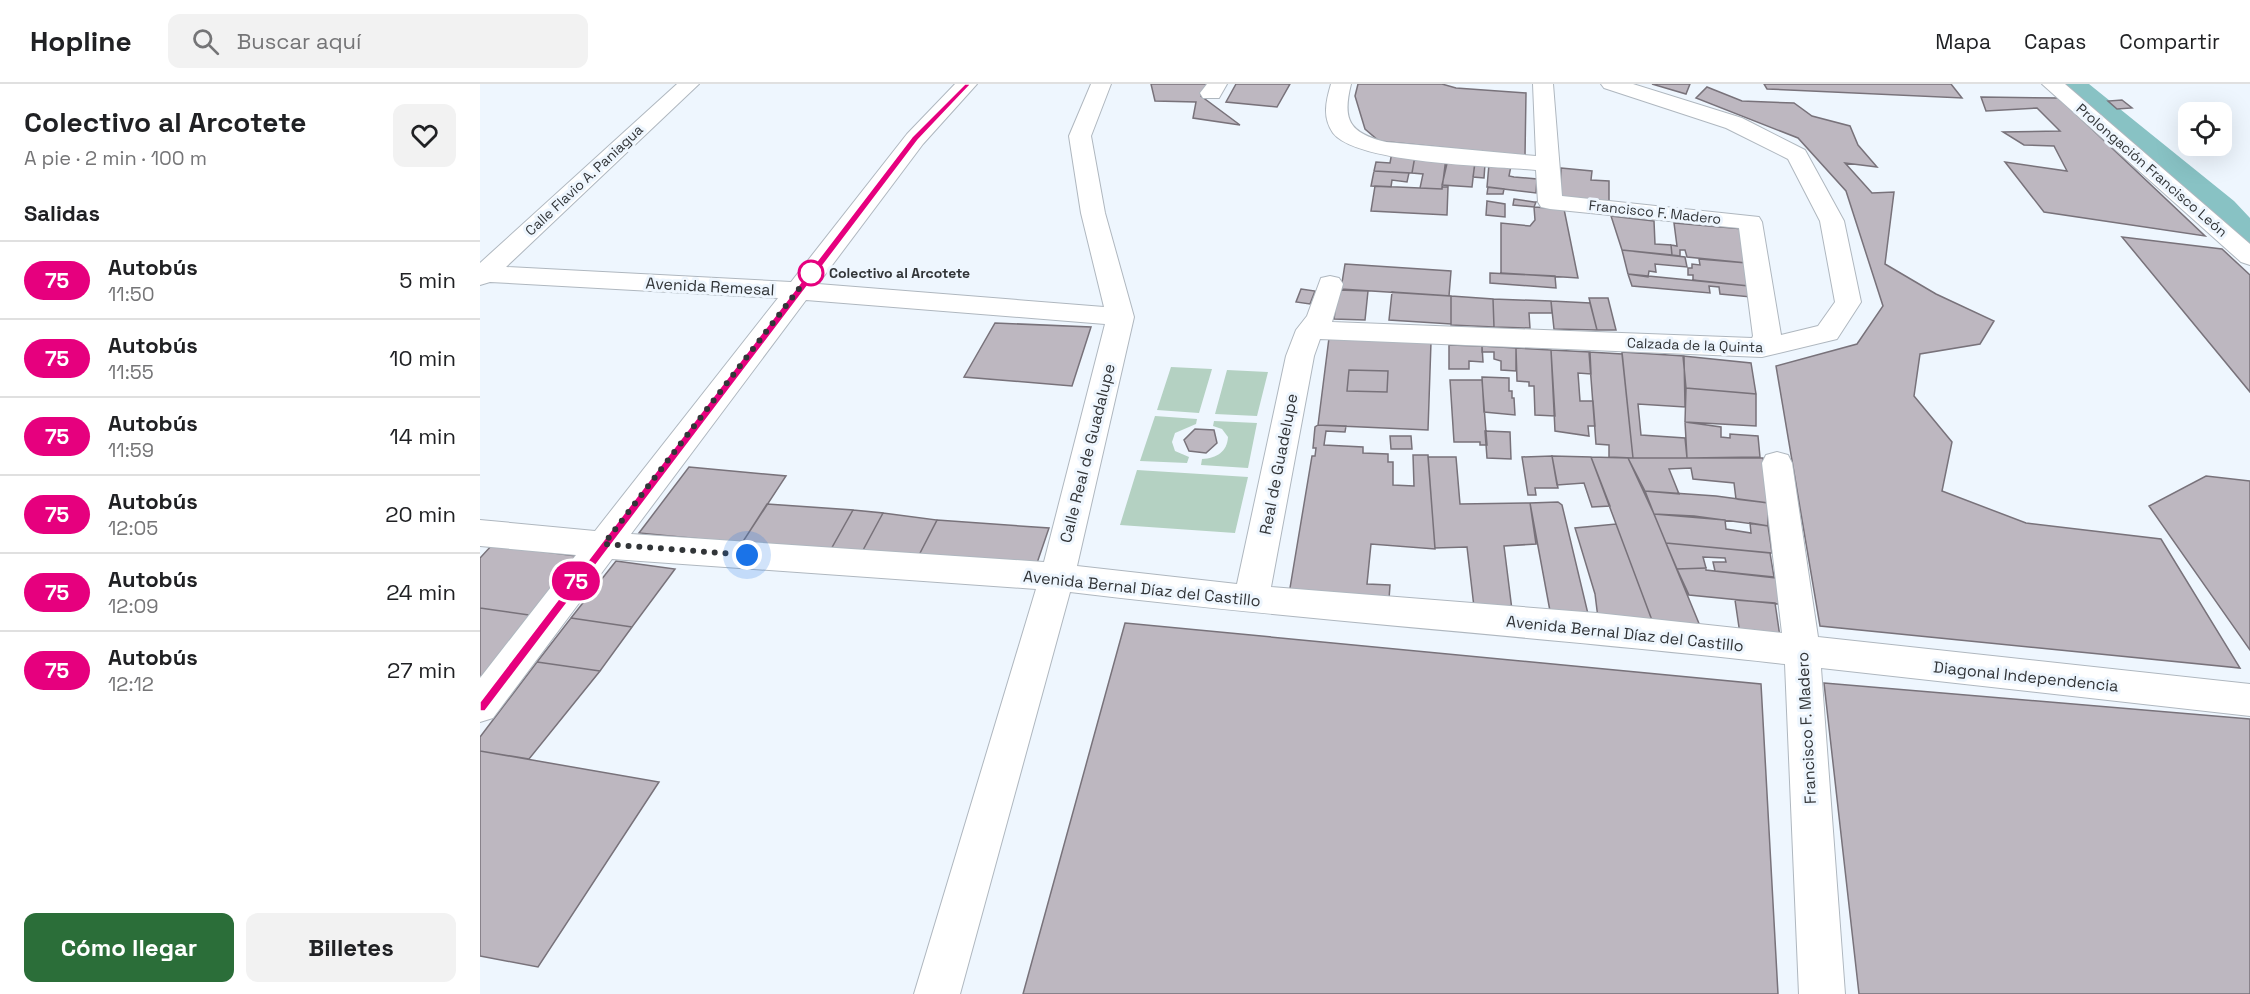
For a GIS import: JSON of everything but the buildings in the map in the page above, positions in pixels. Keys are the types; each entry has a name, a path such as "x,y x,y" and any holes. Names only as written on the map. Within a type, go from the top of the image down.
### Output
{"street":[{"name":"Calle Flavio A. Paniagua","path":"481,274 688,84"},
{"path":"480,706 915,139 967,84"},
{"name":"Calle Real de Guadalupe","path":"936,994 1057,577 1120,317 1093,213 1080,136 1101,84"},
{"path":"1341,84 1334,105 1335,119 1359,143 1386,148 1549,164"},
{"name":"Francisco F. Madero","path":"1543,84 1550,202 1750,222 1767,336 1762,348"},
{"name":"Calzada de la Quinta","path":"1310,330 1762,348 1827,333 1848,302 1832,221 1797,155 1734,123 1611,84"},
{"name":"Prolongación Francisco León","path":"2052,84 2250,257"},
{"name":"Avenida Remesal","path":"481,274 797,291 1120,317"},
{"name":"Real de Guadelupe","path":"1251,600 1300,356 1310,330 1320,319 1330,284"},
{"name":"Francisco F. Madero","path":"1777,463 1802,651 1822,994"},
{"name":"Avenida Bernal Díaz del Castillo","path":"480,532 604,544 1057,577 1251,600 1597,627 1802,651"},
{"name":"Diagonal Independencia","path":"1802,651 2250,700"}],"green space":[{"path":"1171,367 1212,369 1199,413 1157,410"},
{"path":"1227,370 1268,372 1257,416 1215,414"},
{"path":"1155,416 1197,419 1196,424 1175,433 1172,442 1175,451 1189,457 1187,463 1140,461"},
{"path":"1214,421 1257,423 1248,468 1201,465 1202,459 1220,453 1226,447 1228,437 1222,429 1213,426"},
{"path":"1137,470 1248,477 1235,533 1120,525"}],"waterway":[{"path":"2073,84 2223,208 2250,236"}],"bus line":[{"name":"75","path":"480,706 915,139 967,84"}],"place":[{"name":"Colectivo al Arcotete","path":"811,273"}],"route":[{"path":"747,555 604,544 697,426 811,273"}]}
